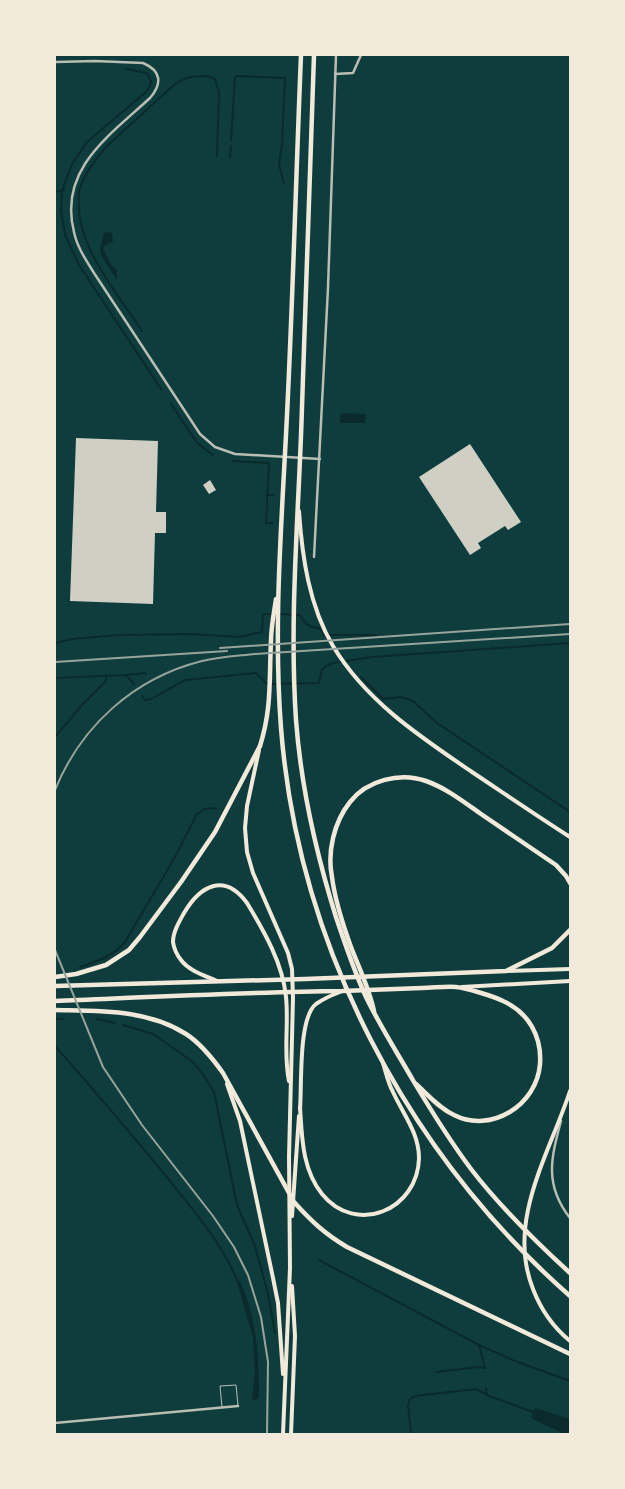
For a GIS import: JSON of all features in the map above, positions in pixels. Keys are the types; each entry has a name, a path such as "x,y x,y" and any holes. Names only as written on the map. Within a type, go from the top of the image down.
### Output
{"highway":[{"path":"301,55 287,412 278,580 278,671 281,729 288,784 298,837 315,900 342,978 382,1063 423,1128 461,1181 500,1228 532,1262 570,1296"},
{"path":"314,55 293,670 296,723 309,817 330,898 356,976 375,1015 436,1119 471,1170 511,1216 570,1273"},
{"path":"55,977 93,970 119,958 129,950 151,924 215,832 260,746 266,726 269,710 271,640 278,580"},
{"path":"375,1015 371,997 336,900 331,875 331,847 342,812 366,788 383,780 399,778 426,781 450,792 556,865 570,883"},
{"path":"55,986 506,971 552,948 570,930"},
{"path":"55,1001 300,990 342,991 457,987 500,999 521,1012 532,1025 538,1038 541,1055 536,1083 529,1096 510,1112 498,1118 476,1121 454,1115 436,1102 414,1081"},
{"path":"55,1010 129,1013 156,1020 186,1034 212,1058 223,1073 294,1202 309,1219 348,1247 570,1354"}],"main road":[{"path":"298,484 300,526 310,587 322,623 332,645 358,680 372,697 400,721 448,756 570,837"},
{"path":"260,746 247,806 245,828 247,852 253,873 288,952 292,969 294,998 290,1088 290,1268 283,1434"},
{"path":"218,981 192,969 182,962 176,953 173,942 174,933 196,895 212,886 224,886 233,889 247,903 284,980 287,1000 286,1064 290,1088"},
{"path":"506,971 570,969"},
{"path":"457,987 570,981"},
{"path":"290,1256 296,1133 300,1107 304,1027 315,1005 342,991"},
{"path":"300,1107 305,1159 312,1178 322,1194 331,1203 350,1213 370,1215 381,1213 391,1208 408,1193 414,1183 419,1158 415,1135 392,1091 382,1063"},
{"path":"223,1073 240,1121 273,1278 279,1320 285,1397"},
{"path":"570,1091 535,1185 525,1222 524,1260 536,1298 551,1322 570,1341"},
{"path":"290,1268 296,1336 291,1434"},
{"path":"285,1397 293,1398"}],"street":[{"path":"314,557 320,459 336,55"},
{"path":"336,74 353,73 361,55"},
{"path":"55,62 144,63 151,66 158,77 157,90 101,144 81,168 72,193 70,214 74,234 82,253 200,434 215,447 234,454 320,459"},
{"path":"563,1112 551,1161 551,1175 560,1201 570,1218"},
{"path":"55,1423 238,1406"}],"lane":[{"path":"222,1408 220,1386 236,1385 238,1406"}],"water":[{"path":"104,233 112,233 113,242 106,244 103,249 112,266 117,270 117,280 101,255 100,248"},
{"path":"343,413 364,414 366,415 365,423 340,423 340,415"},
{"path":"240,1281 250,1309 256,1338 259,1397 255,1401 252,1399 255,1372 253,1338 237,1282"},
{"path":"535,1408 570,1419 570,1434 564,1434 531,1418"}],"building":[{"path":"76,438 158,441 156,512 166,512 166,533 155,533 153,604 70,601"},
{"path":"470,444 521,522 508,530 505,526 478,543 481,548 470,555 419,477"},
{"path":"210,480 216,490 209,494 203,485"}],"waterway":[{"path":"126,69 147,73 151,81 150,86 147,91 87,142 72,164 62,191 61,211 65,235 79,265 161,389"},
{"path":"142,331 102,272 86,239 79,206 81,185 91,167 107,146 175,84 190,77 208,76 215,79 219,92 217,156"},
{"path":"231,140 235,78 237,76 285,78 282,144 279,165 284,183"},
{"path":"230,157 231,146"},
{"path":"55,192 64,190"},
{"path":"171,404 197,443 213,455"},
{"path":"232,461 269,463 266,523 273,523"},
{"path":"267,495 274,495"},
{"path":"55,643 72,639 119,635 193,634 239,637 262,632 263,614 272,614"},
{"path":"279,614 300,615 308,625 320,628 324,635 376,635"},
{"path":"142,696 145,700 151,699 185,680 256,673 267,684 319,683 322,670 333,663 372,657 570,643"},
{"path":"126,675 146,673"},
{"path":"55,737 82,705 106,681 106,675"},
{"path":"55,678 126,675 134,684"},
{"path":"361,677 383,699 401,697 413,701 437,723 570,812"},
{"path":"80,967 110,955 125,942 175,857 197,814 205,809 216,808"},
{"path":"55,1019 63,1019"},
{"path":"97,1019 115,1023"},
{"path":"123,1025 153,1034 193,1062 214,1092 237,1205 255,1246 268,1294 275,1333"},
{"path":"55,1046 122,1123 214,1237 238,1282"},
{"path":"319,1260 479,1345 515,1361 570,1381"},
{"path":"436,1372 485,1368 479,1345"},
{"path":"486,1388 487,1395 533,1412"},
{"path":"411,1433 408,1405 410,1399 415,1396 476,1389 487,1395"}],"railway":[{"path":"220,648 570,624"},
{"path":"55,790 79,745 113,708 132,692 154,679 202,661 255,654 570,634"},
{"path":"55,662 227,651"},
{"path":"55,950 103,1067 142,1125 213,1216 234,1247 248,1275 261,1317 268,1362 267,1434"}]}
